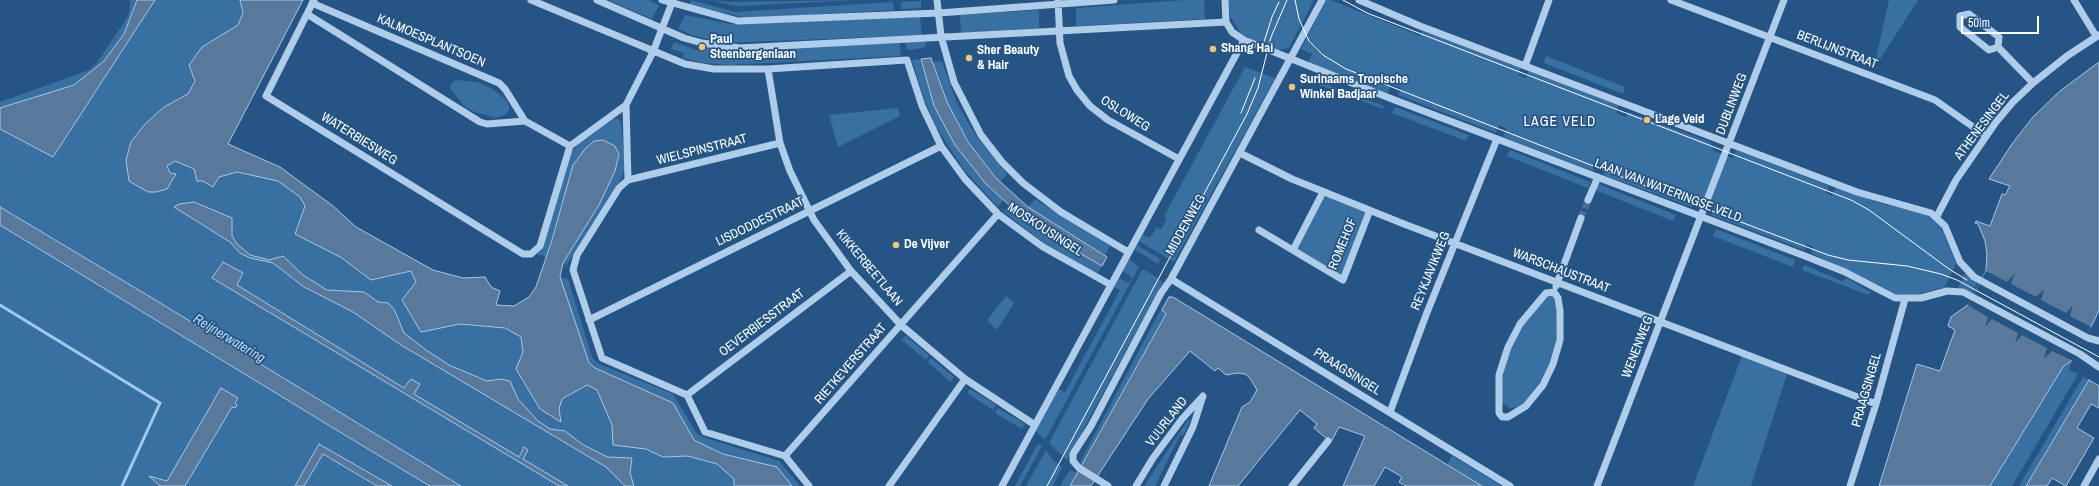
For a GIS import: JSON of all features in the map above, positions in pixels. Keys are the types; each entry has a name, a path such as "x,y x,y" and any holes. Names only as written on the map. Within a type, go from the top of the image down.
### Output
{"street":[{"path":"530,0 684,64 714,69 768,69"},
{"path":"597,0 662,28 702,43 740,48 941,36 1226,22 1225,0"},
{"path":"662,0 738,21 939,12 1058,2 1114,0"},
{"path":"937,0 941,36"},
{"name":"MIDDENWEG","path":"1105,484 1079,468 1072,461 1073,454 1091,426 1322,0"},
{"path":"1359,0 1420,26 1857,192 1890,202 1922,209 1937,216 1949,233 1960,262 1974,277 2088,338 2099,341"},
{"path":"1525,66 1549,0"},
{"name":"BERLIJNSTRAAT","path":"1671,0 1935,100 1986,136"},
{"name":"DUBLINWEG","path":"1702,217 1784,0"},
{"path":"2074,0 2098,35"},
{"name":"WATERBIESWEG","path":"313,2 266,96 523,254 532,254 540,246 570,146"},
{"name":"KALMOESPLANTSOEN","path":"313,2 499,83 505,89 524,121"},
{"path":"307,14 480,122 487,124 524,121 570,146 626,105 653,52 672,2"},
{"path":"1058,2 1058,30"},
{"path":"1998,47 1989,50 1960,27 1960,16 1969,14 1999,37 1998,47 2033,83"},
{"name":"LAAN VAN WATERINGSE VELD","path":"1226,22 1232,32 1244,40 1497,140 1598,177 1845,272 1886,295 1906,299 1921,298 1947,290 1963,292 2080,354 2099,367"},
{"name":"OSLOWEG","path":"1058,30 1069,76 1077,90 1090,106 1122,128 1179,159"},
{"name":"ATHENESINGEL","path":"1937,216 1956,180 1986,136 2013,102 2033,83 2098,35"},
{"name":"MOSKOUSINGEL","path":"941,36 954,82 966,108 981,135 1002,162 1023,183 1061,212 1128,252"},
{"path":"1002,486 1244,40"},
{"name":"MOSKOUSINGEL","path":"768,69 906,60 922,106 942,146 964,179 998,214 1043,247 1111,285"},
{"name":"KIKKERBEETLAAN","path":"768,69 780,143 790,171 809,211 851,270 901,325 965,379 1035,425"},
{"path":"626,105 628,180 619,188 577,255 573,270 602,358 687,395 705,432 785,456 809,486"},
{"name":"REYKJAVIKWEG","path":"1390,412 1497,140"},
{"name":"WIELSPINSTRAAT","path":"628,180 780,143"},
{"name":"LISDODDESTRAAT","path":"589,320 942,146"},
{"name":"WARSCHAUSTRAAT","path":"1240,153 1287,177 1323,192 1455,244 1876,404"},
{"path":"1588,200 1598,177"},
{"path":"1294,250 1323,192"},
{"name":"ROMEHOF","path":"1259,230 1343,280 1370,210"},
{"name":"RIETKEVERSTRAAT","path":"785,456 998,214"},
{"name":"WENENWEG","path":"1597,486 1702,217"},
{"path":"1554,292 1581,218"},
{"name":"OEVERBIESSTRAAT","path":"687,395 851,270"},
{"name":"PRAAGSINGEL","path":"1171,279 1510,486"},
{"path":"1554,292 1558,298 1560,311 1560,340 1553,364 1543,385 1526,406 1508,417 1502,417 1499,412 1499,375 1508,347 1520,324 1528,314 1546,293 1554,292"},
{"name":"PRAAGSINGEL","path":"1850,486 1876,404 1906,299"},
{"path":"888,486 965,379"},
{"name":"VUURLAND","path":"1136,486 1153,458 1182,419 1203,396 1193,426 1164,486"},
{"path":"1294,485 1328,442"},
{"path":"2084,486 2099,459"}],"shaded area":[{"path":"130,0 137,0 124,34 104,61 74,85 0,108 0,102 89,70 96,64 127,18 130,9"},
{"path":"137,0 155,0 53,157 0,129 0,108 74,85 104,61 124,34"},
{"path":"155,0 240,0 243,13 238,25 202,47 195,81 188,94 164,107 144,125 129,181 175,174 170,173 167,166 175,161 194,169 203,181 214,186 219,177 237,172 279,180 308,203 298,236 342,258 371,280 411,271 496,305 514,306 530,297 536,287 540,272 568,279 592,357 597,363 673,394 697,434 779,461 800,486 461,486 0,207 0,129 53,157"},
{"path":"240,0 303,0 228,144 280,167 333,206 356,227 433,270 463,278 485,277 491,287 500,291 496,305 514,306 529,297 536,287 551,243 573,165 585,149 594,141 603,140 615,146 619,154 615,171 599,205 563,263 560,277 589,363 595,368 673,403 694,440 723,454 777,467 792,486 734,486 734,479 717,464 688,456 663,457 646,449 613,445 612,425 597,390 587,385 562,399 559,409 561,422 540,409 516,369 523,352 521,337 505,328 460,324 421,332 402,300 416,282 411,271 371,280 342,258 295,234 305,206 300,197 278,181 237,172 219,177 213,187 203,181 197,181 194,169 175,161 167,166 170,173 176,174 167,189 156,192 148,192 129,181 126,160 131,142 144,125 164,107 188,94 195,81 189,65 202,47 238,25 243,13"},
{"path":"608,0 648,0 659,5 652,19"},
{"path":"691,0 735,12 893,2 894,10 747,18 689,5"},
{"path":"708,0 730,2 858,0 737,6"},
{"path":"1204,0 1205,19 1076,26 1076,8"},
{"path":"1228,0 1314,0 1289,48 1279,50 1259,44 1241,33 1230,16"},
{"path":"1326,0 1331,0 1420,36 1422,31 1521,68 1518,75 1526,78 1529,69 1619,104 1616,113 1626,117 1628,112 1710,142 1714,151 1733,158 1736,150 1829,186 1826,193 1832,196 1836,186 1880,203 1925,214 1940,226 1956,263 1945,287 1914,295 1894,294 1811,253 1813,247 1807,244 1804,250 1711,215 1714,207 1694,200 1692,207 1603,175 1606,166 1597,163 1593,171 1503,137 1506,128 1499,125 1496,133 1398,95 1401,88 1391,84 1388,93 1308,62 1312,54 1301,49"},
{"path":"1889,0 1918,0 1879,61 1876,58"},
{"path":"921,1 921,8 901,9 901,2"},
{"path":"1039,10 1039,28 961,33 960,15"},
{"path":"685,15 730,24 920,17 922,35 725,43 695,36 678,29"},
{"path":"905,41 925,41 926,47 910,50 907,49"},
{"path":"674,42 699,51 706,47 730,50 899,43 901,53 899,56 729,65 705,63 683,58 684,53 671,49"},
{"path":"1546,56 1625,87 1623,94 1544,63"},
{"path":"931,58 947,102 968,142 996,178 1028,207 1107,257 1102,266 1055,239 1019,214 986,184 955,145 934,106 921,59"},
{"path":"921,59 934,106 986,184 1003,200 998,207 964,170 936,127 924,99 912,60"},
{"path":"933,62 942,62 957,103 976,136 1007,174 1000,182 968,142 947,102"},
{"path":"2099,62 2099,310 2093,323 2071,361 2063,367 1990,486 1879,486 1917,364 1940,371 1955,330 1948,326 1951,317 1969,304 1986,271 1987,254 1985,241 1978,224 1975,223 1976,221 1990,226 2002,194 2005,195 2010,186 1989,179 2012,144 2033,117 2060,91"},
{"path":"1245,67 1275,78 1174,262 1139,241 1143,235 1150,238 1157,227 1161,230 1167,218 1164,216"},
{"path":"1310,78 1384,106 1383,109 1309,81"},
{"path":"456,80 477,82 491,88 505,99 509,106 509,111 505,115 495,118 475,112 464,106 450,88 451,84"},
{"path":"1395,107 1469,135 1466,141 1392,113"},
{"path":"898,108 900,116 838,147 829,115"},
{"path":"614,119 618,119 621,122 625,166 621,179 566,266 563,263 600,203 615,171 619,154 573,165 546,257 537,254 543,247 572,152 579,143"},
{"path":"1510,150 1590,182 1588,188 1507,156"},
{"path":"1598,184 1676,215 1673,221 1595,190"},
{"path":"1323,192 1370,210 1343,280 1293,250"},
{"path":"1035,199 1110,246 1105,255 1028,207"},
{"path":"194,202 232,218 232,236 237,244 250,255 269,260 283,256 303,275 327,290 364,292 378,302 388,303 394,309 404,333 449,365 487,381 501,379 510,381 518,399 538,421 550,429 565,431 582,444 607,457 632,458 630,473 634,486 625,486 606,467 401,345 353,312 304,287 273,263 250,258 240,253 230,242 174,207 179,204"},
{"path":"1009,205 1055,239 1102,266 1097,274 1050,248 1003,211"},
{"path":"0,207 461,486 430,486 353,440 0,225"},
{"path":"0,225 430,486 392,486 319,444 295,486 0,486"},
{"path":"1716,229 1795,260 1793,267 1713,236"},
{"path":"1137,245 1160,259 1158,264 1135,250"},
{"path":"1130,260 1139,267 1045,440 1036,431 1059,389 1065,392 1120,290 1114,287 1119,278 1129,283 1132,277 1122,271"},
{"path":"223,262 243,273 237,285 404,388 411,379 420,384 414,394 519,457 524,447 528,450 523,459 568,486 559,486 212,278"},
{"path":"1804,265 1842,281 1847,278 1870,292 1869,295 1802,270"},
{"path":"1142,270 1147,271 1163,282 1067,460 1049,443"},
{"path":"1965,273 1978,281 1972,293 1958,288"},
{"path":"1552,295 1555,300 1557,311 1556,340 1549,363 1540,382 1525,402 1518,407 1510,408 1502,402 1501,392 1503,369 1510,348 1521,326 1545,297"},
{"path":"1006,296 1014,303 997,330 987,320"},
{"path":"1168,296 1162,310 1166,313 1082,463 1080,462"},
{"path":"1169,297 1173,297 1482,486 1406,486 1399,482 1402,477 1385,467 1374,486 1343,486 1365,436 1339,427 1331,442 1314,428 1317,424 1300,410 1238,486 1209,486 1242,407 1250,402 1257,390 1250,378 1245,374 1237,373 1226,375 1218,368 1215,371 1190,351 1148,399 1091,486 1070,486 1166,314 1162,310"},
{"path":"906,336 929,355 926,360 901,339"},
{"path":"1743,353 1788,371 1751,486 1693,486"},
{"path":"931,358 954,377 951,382 927,362"},
{"path":"2072,361 2069,370 2078,374 2012,486 1990,486 2063,366"},
{"path":"2083,377 2089,380 2026,486 2019,486"},
{"path":"2089,380 2099,386 2099,408 2091,404 2077,428 2094,438 2066,486 2052,478 2047,486 2026,486"},
{"path":"221,388 238,398 235,403 237,405 235,408 232,407 185,486 160,486 149,476 167,481"},
{"path":"970,389 996,405 993,410 967,393"},
{"path":"998,408 1025,424 1022,429 995,413"},
{"path":"1191,419 1183,436 1180,435 1155,486 1144,486 1188,420"},
{"path":"319,444 392,486 377,486 323,454 304,486 295,486"},
{"path":"1039,444 1042,446 1020,486 1015,486 1036,447"},
{"path":"1046,450 1053,460 1062,467 1053,486 1026,486"},
{"path":"322,454 377,486 304,486"},
{"path":"1452,456 1502,486 1481,486 1447,465"},
{"path":"1070,470 1077,473 1070,486 1060,486"}],"pier":[{"path":"1986,271 2007,282 2014,274 2011,284 2036,297 2044,289 2041,300 2066,313 2073,305 2070,316 2091,327 2073,361 2052,351 2044,359 2047,348 2022,335 2015,343 2018,333 1992,319 1985,327 1988,317 1968,305"}],"waterway":[{"path":"0,305 160,403 122,486"}],"tunnel":[{"path":"1581,218 1588,200"}],"tram line":[{"path":"1047,486 1247,114 1258,88 1271,37 1287,0"},
{"path":"1295,0 1299,19 1309,41 1323,55 1346,69 1601,169 1828,255 1848,260 1907,266 1941,274 1957,280 2099,357"},
{"path":"1343,0 1367,13 1851,200 1869,210 1949,269 1967,280"},
{"path":"1263,45 1272,17 1279,2"},
{"path":"1241,113 1255,78"}],"place":[{"name":"Paul Steenbergenlaan","path":"702,47"},
{"name":"Shang Hai","path":"1213,49"},
{"name":"Sher Beauty & Hair","path":"969,58"},
{"name":"Surinaams Tropische Winkel Badjaar","path":"1292,87"},
{"name":"Lage Veld","path":"1647,120"},
{"name":"De Vijver","path":"896,245"}],"district":[{"name":"LAGE VELD","path":"1560,122"}],"water label":[{"name":"Reijnerwatering","path":"229,339"}]}
